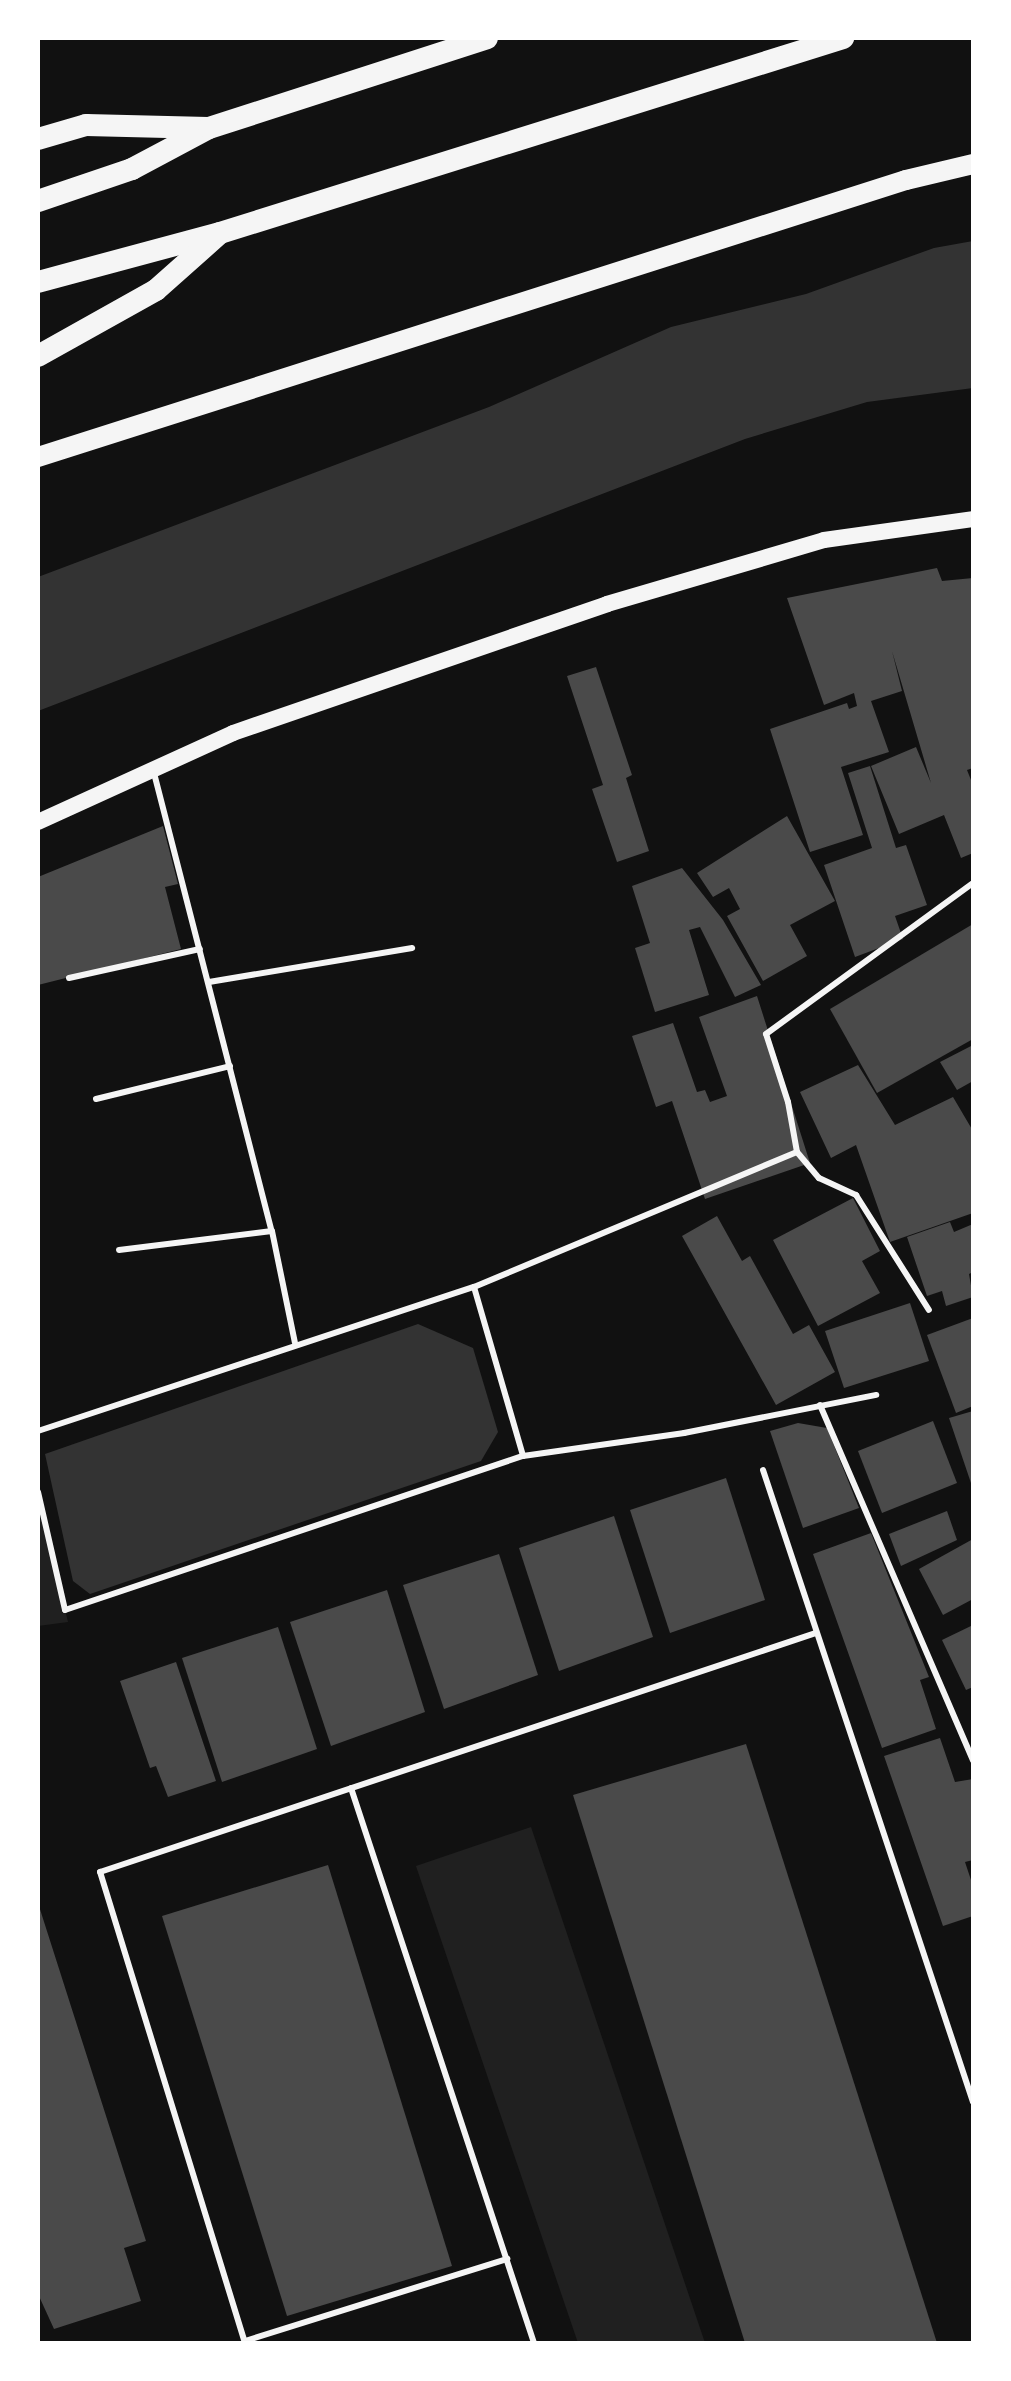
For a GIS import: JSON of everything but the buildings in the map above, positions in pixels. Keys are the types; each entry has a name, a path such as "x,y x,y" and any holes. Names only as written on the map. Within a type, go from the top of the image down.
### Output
{"highway":[{"path":"38,201 132,169 209,128 487,38"},
{"path":"38,282 220,233 843,38"},
{"path":"38,139 86,125 209,128"},
{"path":"38,356 156,290 220,233"}],"main road":[{"path":"38,457 417,341 906,180 973,164"},
{"path":"38,822 233,733 712,571 824,540 973,519"}],"lane":[{"path":"153,769 272,1231 295,1343"},
{"path":"929,1310 856,1195 819,1178 797,1152 788,1102 766,1034 970,885 973,897"},
{"path":"209,982 412,948"},
{"path":"69,978 200,949"},
{"path":"96,1099 230,1066"},
{"path":"38,1431 295,1343 474,1287 797,1152"},
{"path":"119,1250 272,1231"},
{"path":"474,1287 523,1456"},
{"path":"38,1492 65,1610 523,1456 684,1433 876,1395"},
{"path":"820,1405 973,1760"},
{"path":"763,1470 973,2102"},
{"path":"507,2259 245,2342 100,1872 816,1633"},
{"path":"351,1788 534,2343"}],"shaded area":[{"path":"973,241 973,388 867,402 745,439 38,711 38,577 489,407 671,327 806,294 934,248"},
{"path":"418,1324 473,1348 498,1432 481,1461 90,1594 73,1581 45,1454"},
{"path":"38,1503 68,1622 38,1626"},
{"path":"531,1827 705,2343 578,2343 416,1866"}]}
